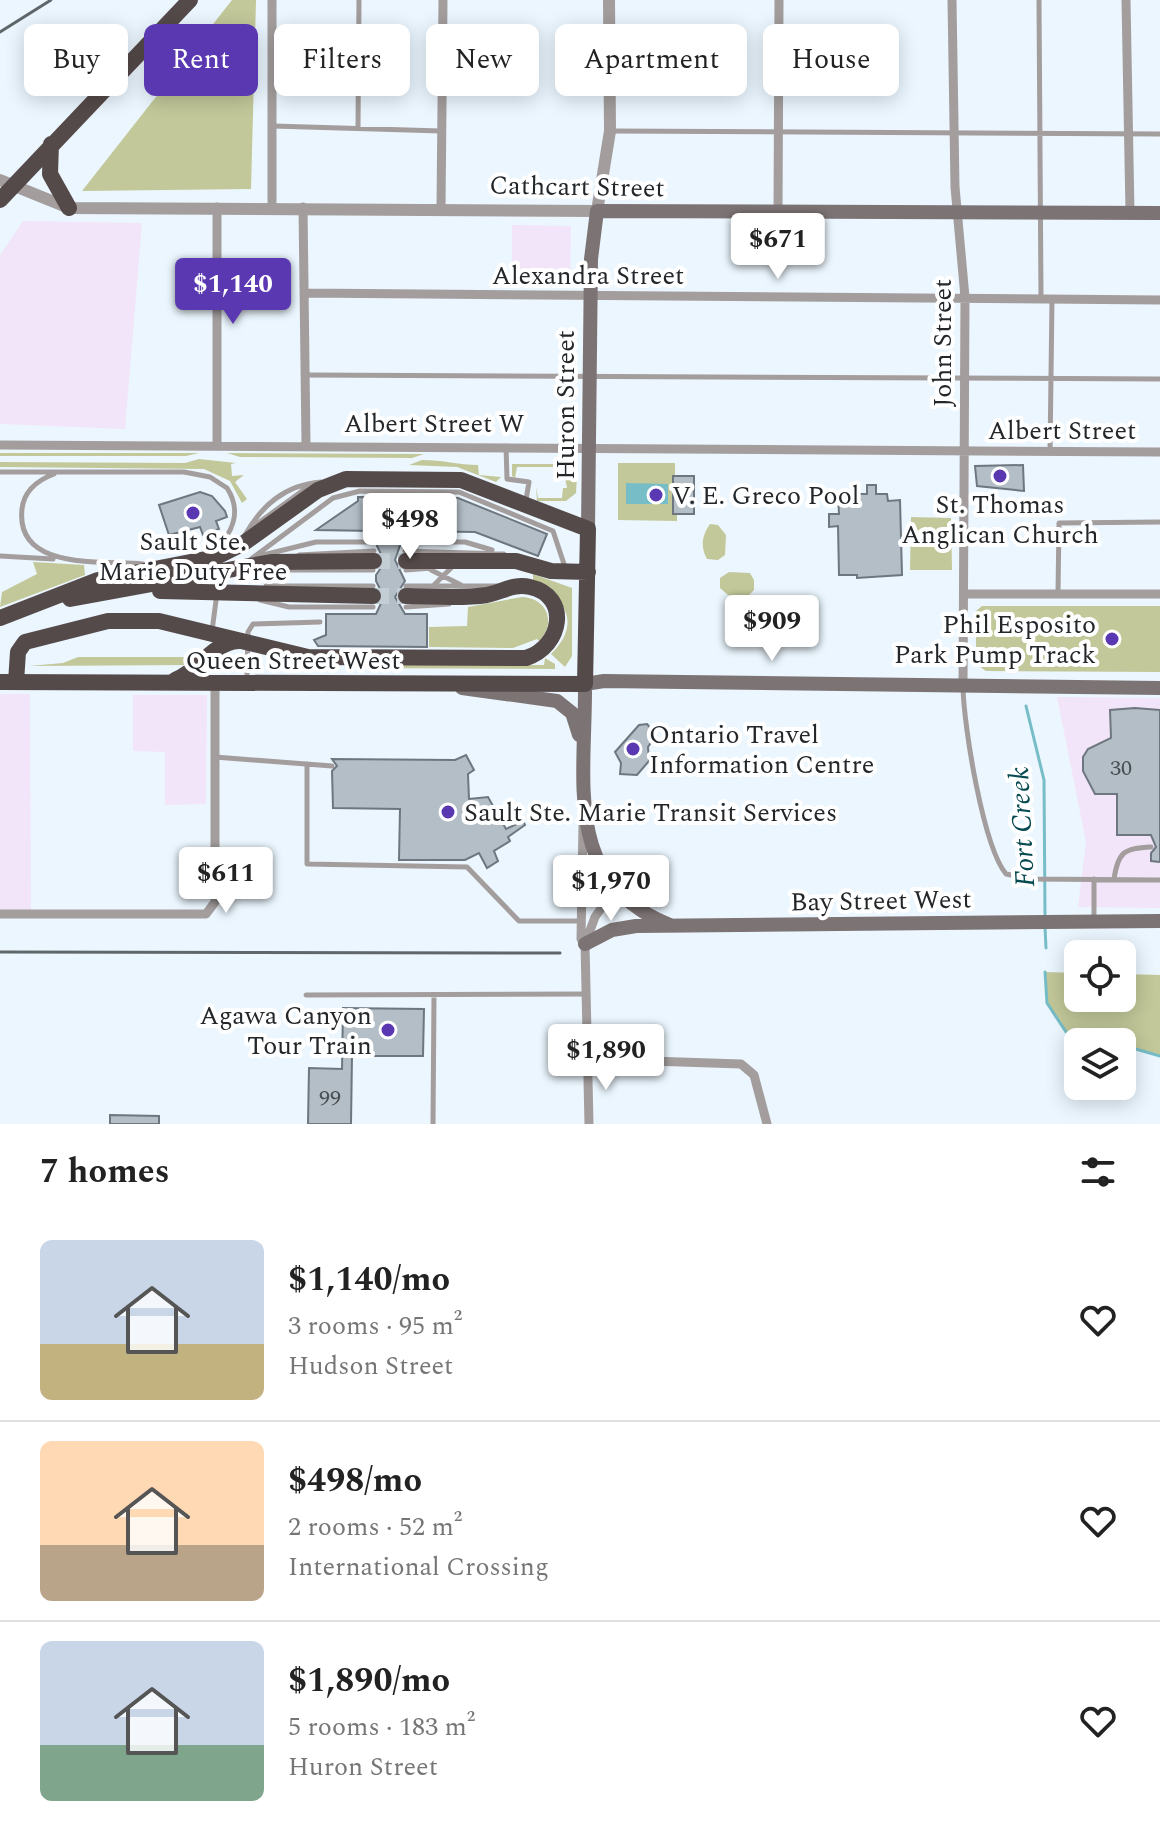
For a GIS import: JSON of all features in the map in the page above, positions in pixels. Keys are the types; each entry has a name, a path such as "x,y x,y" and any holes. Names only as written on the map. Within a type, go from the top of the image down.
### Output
{"highway":[{"path":"0,200 6,182 51,144 190,0"},
{"path":"51,144 50,174 69,208"},
{"path":"0,618 98,580 178,567 230,550 307,497 338,481 453,478 524,505 540,518 588,529"},
{"name":"Huron Street","path":"585,684 580,572 588,529"},
{"path":"208,587 234,569 255,562 373,561"},
{"path":"409,563 461,561 531,564 551,571 580,572"},
{"path":"8,682 18,652 32,639 120,620 171,622 291,654 328,658 526,658 550,643 557,622 554,605 545,593 521,586 486,595 406,596"},
{"path":"25,608 102,592 208,587 248,596 373,596"},
{"path":"161,683 190,673 222,644 247,642"},
{"name":"Queen Street West","path":"8,682 585,684"}],"main road":[{"name":"Cathcart Street","path":"597,211 1160,213"},
{"name":"Huron Street","path":"588,529 590,298 597,211"},
{"path":"585,684 604,681 1160,688"},
{"name":"Huron Street","path":"585,684 582,812 597,859 614,890"},
{"path":"450,685 557,701 575,719 583,763"},
{"name":"Bay Street West","path":"614,890 638,912 670,925 1160,921"},
{"path":"585,944 612,930 670,925"}],"street":[{"path":"272,0 272,207"},
{"path":"441,209 443,0"},
{"name":"Huron Street","path":"597,211 610,131 609,0"},
{"path":"778,213 779,0"},
{"name":"John Street","path":"952,0 955,187 960,210 965,297 963,687"},
{"path":"1126,0 1130,212"},
{"name":"Cathcart Street","path":"6,182 69,208 597,211"},
{"path":"217,207 217,445"},
{"path":"303,207 306,444"},
{"name":"Alexandra Street","path":"304,293 590,298 1160,300"},
{"name":"Albert Street W","path":"0,445 506,445 965,452"},
{"name":"Albert Street","path":"965,452 1160,452"},
{"path":"964,594 1160,594"},
{"path":"0,914 206,914 215,902 215,683"},
{"name":"Huron Street","path":"582,812 581,939 585,944"},
{"name":"Huron Street","path":"589,1124 590,1059 585,944 595,917 614,890"},
{"path":"590,1059 741,1064 754,1075 767,1124"}],"lane":[{"path":"358,128 359,0"},
{"path":"1039,0 1039,211 1052,379 1050,452"},
{"path":"272,126 441,131"},
{"path":"610,131 1160,134"},
{"path":"306,375 1160,379"},
{"path":"506,445 507,479 529,482 524,505"},
{"path":"0,472 194,472 222,483 231,494 235,508 230,532 212,552 178,567 0,556"},
{"path":"62,559 46,554 30,539 22,513 24,500 34,485 63,472"},
{"path":"230,550 263,508 296,485 338,481"},
{"path":"255,562 333,498 350,492 459,492 540,518 553,531 562,563 580,572"},
{"path":"1058,594 1059,523 1160,522"},
{"path":"255,562 316,542 374,542"},
{"path":"406,542 465,542 531,564"},
{"path":"409,563 504,554"},
{"path":"208,587 254,570 373,561"},
{"path":"406,596 445,576 461,561"},
{"path":"409,563 435,571 464,586"},
{"path":"208,587 255,586 373,596"},
{"path":"429,586 521,586"},
{"path":"208,587 212,633"},
{"path":"247,683 249,628 258,622 320,622"},
{"path":"963,687 966,736 995,853 1006,874 1031,879 1160,880"},
{"path":"214,757 332,766"},
{"path":"307,764 307,864 467,867 519,921 582,921"},
{"path":"1114,879 1121,852 1126,848 1151,847"},
{"path":"1094,879 1094,921"},
{"path":"306,995 587,994"},
{"path":"433,1124 434,995"}],"shaded area":[{"path":"23,221 142,223 125,429 0,424 0,255"},
{"path":"512,225 571,226 570,284 512,283"},
{"path":"0,694 30,694 31,914 0,914"},
{"path":"133,695 207,695 206,804 165,805 165,752 133,751"},
{"path":"1057,697 1160,698 1160,908 1078,907 1086,842"}],"green space":[{"path":"232,0 256,0 255,24 213,24"},
{"path":"157,96 253,96 251,189 82,191"},
{"path":"0,453 199,453 186,456 0,456"},
{"path":"227,453 424,454 412,458 240,457"},
{"path":"199,459 236,463 231,464 232,476 244,475 235,482 247,499 242,503 230,481 204,469 0,467 0,462 185,463"},
{"path":"422,460 478,465 479,475 501,477 496,482 457,467 409,465"},
{"name":"V. E. Greco Pool","path":"618,463 675,463 675,476 694,476 694,514 677,514 677,521 618,520"},
{"path":"512,464 567,464 577,475 576,493 566,501 537,501 536,487 538,498 562,498 563,488 567,488 563,467 517,467 515,478 512,476"},
{"path":"911,517 951,518 952,570 910,570"},
{"path":"710,524 718,525 726,535 725,555 718,560 707,559 703,550 704,537"},
{"path":"33,562 84,565 85,575 0,607 2,592 37,574"},
{"path":"729,572 750,573 754,590 747,597 728,595 720,588 720,578"},
{"path":"533,574 572,588 572,656 565,667 551,654 566,631 566,612 553,595 533,581"},
{"path":"522,597 538,602 547,613 547,627 539,641 537,639 513,648 429,647 429,627 467,626 468,607"},
{"path":"982,606 1160,606 1160,672 986,671 976,664 976,611"},
{"path":"78,657 190,657 189,665 29,666 63,663"},
{"path":"545,658 555,664 555,669 352,668 352,665 544,665"},
{"path":"1045,972 1064,973 1064,1012 1136,1012 1136,974 1160,975 1160,1056 1136,1049 1136,1028 1064,1029 1047,1003"}],"water":[{"path":"626,483 668,484 668,504 626,504"}],"building":[{"name":"St. Thomas Anglican Church","path":"1023,465 1024,491 977,486 975,466"},
{"path":"673,476 694,476 694,514 673,514"},
{"path":"867,485 876,485 876,494 887,494 888,501 900,500 902,575 857,578 857,575 839,575 838,526 829,527 829,514 839,514 838,494 867,494"},
{"name":"Sault Ste. Marie Duty Free","path":"200,492 212,496 225,511 227,517 216,521 219,529 203,535 200,527 169,535 159,505"},
{"path":"358,497 458,498 547,534 538,556 475,532 405,531 395,560 405,581 395,597 405,614 427,614 427,647 318,646 314,640 326,635 326,614 376,614 384,597 376,581 376,575 385,562 377,546 376,531 316,530 358,501"},
{"path":"1110,710 1160,710 1160,862 1151,861 1151,853 1156,847 1151,835 1117,835 1117,794 1095,794 1083,771 1083,757 1088,749 1111,738"},
{"name":"Ontario Travel Information Centre","path":"647,724 656,735 648,747 649,761 637,775 620,774 621,763 615,752 639,725"},
{"name":"Sault Ste. Marie Transit Services","path":"466,755 474,770 468,774 469,799 488,797 506,829 523,821 525,825 508,837 510,841 494,851 498,861 487,868 479,853 465,860 399,860 400,809 333,808 332,771 337,766 332,759 455,760"},
{"path":"343,1008 424,1009 423,1056 352,1056 351,1124 308,1124 309,1068 342,1069"},
{"path":"110,1115 159,1116 159,1124 110,1124"}],"waterway":[{"name":"Fort Creek","path":"1026,706 1044,780 1045,916"},
{"name":"Fort Creek","path":"1045,927 1046,948"},
{"name":"Fort Creek","path":"1045,972 1047,1003 1064,1029"},
{"name":"Fort Creek","path":"1136,1049 1160,1056"}],"tunnel":[{"path":"374,561 406,561"},
{"path":"373,596 406,596"}],"railway":[{"path":"0,32 51,0"},
{"path":"0,952 560,953"}],"place":[{"name":"St. Thomas Anglican Church","path":"1000,476"},
{"name":"V. E. Greco Pool","path":"656,495"},
{"name":"Sault Ste. Marie Duty Free","path":"193,513"},
{"name":"Phil Esposito Park Pump Track","path":"1112,639"},
{"name":"Ontario Travel Information Centre","path":"633,749"},
{"name":"Sault Ste. Marie Transit Services","path":"448,812"},
{"name":"Agawa Canyon Tour Train","path":"388,1030"}]}
